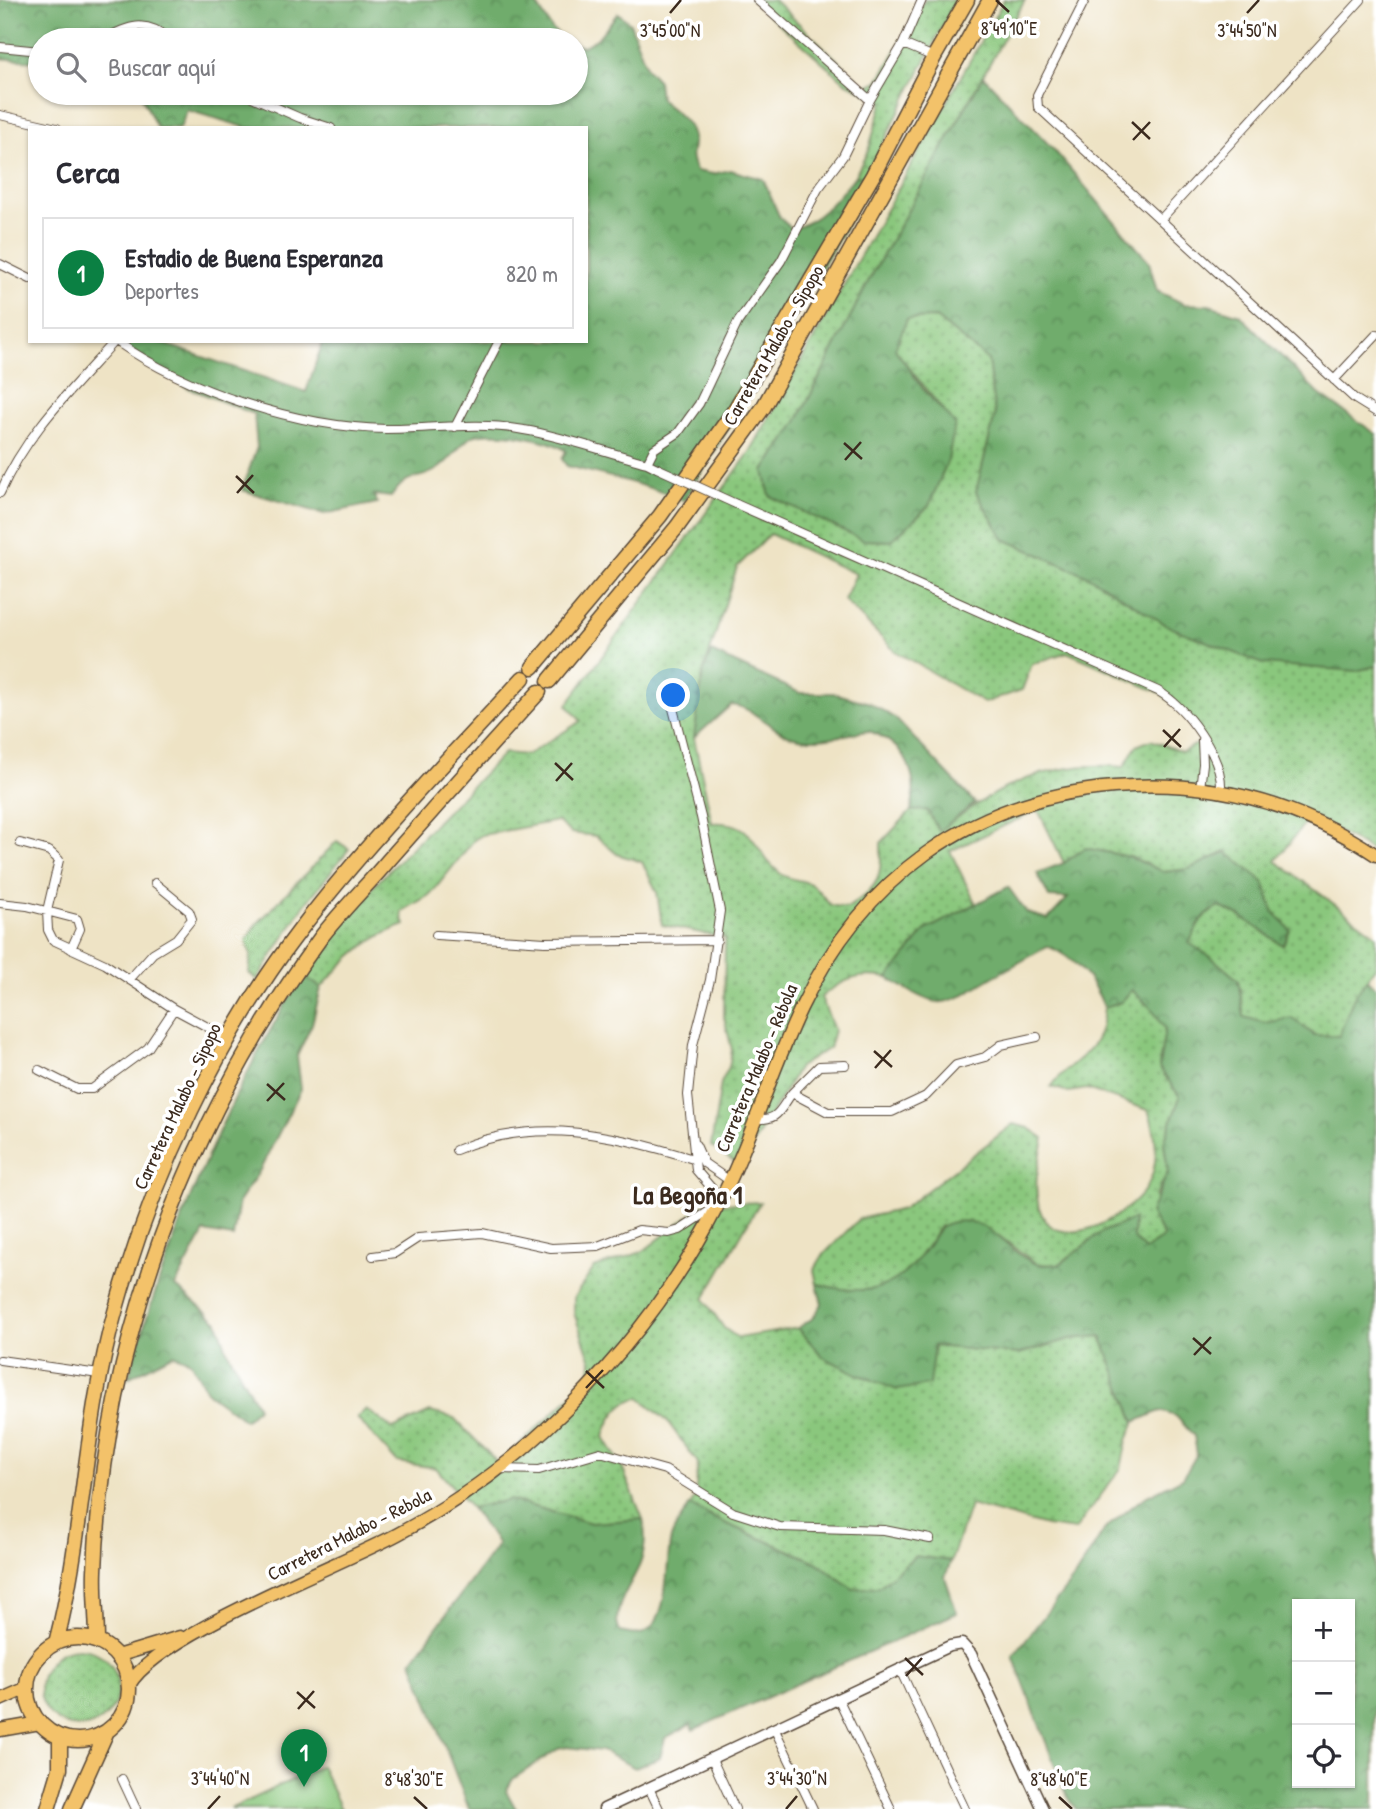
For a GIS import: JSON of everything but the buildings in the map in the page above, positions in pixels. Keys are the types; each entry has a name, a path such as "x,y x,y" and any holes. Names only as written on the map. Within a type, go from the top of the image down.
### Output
{"highway":[{"name":"Carretera Malabo - Sipopo","path":"55,1643 67,1597 99,1374 115,1310 145,1220 228,1038 303,926 420,790 528,673 660,516 734,411 873,175 967,0"},
{"name":"Carretera Malabo - Sipopo","path":"97,1642 97,1534 120,1379 137,1312 164,1230 212,1119 261,1026 321,938 544,686 677,527 763,408 989,0"},
{"path":"72,1809 107,1731 124,1711 129,1685 117,1656 97,1642 76,1638 55,1643 35,1662 27,1688 30,1706 40,1723 60,1737 89,1739 107,1731"},
{"path":"48,1809 60,1769 60,1737"}],"main road":[{"name":"Carretera Malabo - Rebola","path":"129,1685 144,1666 190,1635 398,1534 454,1502 499,1469 589,1388 653,1315 688,1262 730,1181 753,1119 800,1010 827,956 897,874 947,839 976,823 1031,802 1091,789 1144,784 1221,789 1299,812 1337,830 1376,855"},
{"name":"Carretera Malabo - Rebola","path":"117,1656 190,1635"},
{"path":"0,1700 27,1688"},
{"path":"0,1730 40,1723"}],"street":[{"path":"757,0 870,100"},
{"path":"647,463 654,449 678,433 699,404 738,322 781,261 818,190 843,156 870,100 903,44 922,0"},
{"path":"1085,0 1035,101 1334,380 1355,399 1376,412"},
{"path":"1161,219 1362,0"},
{"path":"124,28 130,25 150,28"},
{"path":"903,44 934,57"},
{"path":"0,47 28,50"},
{"path":"270,105 325,126"},
{"path":"0,115 48,126"},
{"path":"0,264 28,278"},
{"path":"1334,380 1376,335"},
{"path":"0,493 20,452 48,415 114,343"},
{"path":"455,427 498,343"},
{"path":"126,345 171,374 229,398 307,419 382,428 524,429 647,463 1158,691 1180,707 1216,756 1220,768 1221,789"},
{"path":"373,1256 395,1254 418,1238 482,1233 551,1248 598,1246 639,1230 668,1233 680,1230 720,1202 699,1177 693,1158 694,1139 688,1095 691,1055 717,940 720,911 701,817 669,693"},
{"path":"1200,788 1202,740"},
{"path":"20,843 49,852 59,860 47,911 50,936 71,949 97,959 174,1009 228,1038"},
{"path":"129,980 153,953 176,939 192,919 184,906 155,883"},
{"path":"0,903 47,911 79,921 80,929 71,949"},
{"path":"436,935 545,942 717,940"},
{"path":"39,1070 77,1089 92,1089 148,1048 174,1009"},
{"path":"792,1093 828,1112 892,1112 926,1096 956,1065 985,1057 1001,1045 1037,1037"},
{"path":"753,1119 770,1120 775,1117 792,1093 819,1066 845,1065"},
{"path":"456,1150 497,1135 569,1129 604,1135 693,1158"},
{"path":"694,1139 704,1163 730,1181"},
{"path":"0,1360 99,1374"},
{"path":"499,1469 539,1470 600,1452 665,1470 733,1512 780,1527 884,1530 930,1539"},
{"path":"604,1809 901,1672 950,1646 962,1644 968,1649 1043,1809"},
{"path":"901,1672 965,1809"},
{"path":"839,1700 891,1809"},
{"path":"775,1730 813,1809"},
{"path":"712,1759 735,1809"},
{"path":"122,1779 136,1809"},
{"path":"649,1788 659,1809"}],"green space":[{"path":"0,0 534,0 551,28 28,28 28,61 0,58"},
{"path":"752,0 774,0 866,87 878,81 925,0 956,0 865,179 855,176 868,151 883,101 845,82"},
{"path":"1004,0 1025,0 867,284 797,422 764,471 770,496 864,540 891,541 955,425 894,349 907,319 936,318 988,360 995,415 976,492 1004,539 1086,575 1356,671 1376,666 1376,853 1310,816 1276,861 1376,935 1376,966 1354,997 1339,1036 1314,1035 1292,1018 1265,1023 1244,1017 1238,980 1211,957 1188,944 1201,920 1218,906 1240,916 1282,945 1290,930 1273,911 1264,882 1226,852 1189,869 1164,872 1130,857 1085,848 1064,863 1038,810 950,851 976,904 926,930 888,978 869,976 852,979 821,997 834,1030 829,1048 799,1067 740,1166 711,1146 721,1083 729,1067 732,1050 724,1017 725,938 662,925 657,892 642,862 617,854 596,836 571,833 557,821 482,835 474,840 431,894 401,912 405,925 358,950 321,988 303,975 372,888 504,753 527,755 581,721 567,705 750,452","holes":["770,534 856,574 844,600 895,651 984,703 1022,690 1032,664 1067,652 1161,693 1182,711 1203,741 1182,752 1151,740 1136,746 1124,767 1071,767 1025,779 981,801 939,831 927,810 911,811 881,843 879,874 872,888 847,908 830,905 812,885 781,874 771,865 747,832 727,823 712,823 694,738 703,673 737,567"]},
{"path":"618,13 630,23 647,69 658,81 660,99 689,126 693,138 691,156 696,171 713,174 730,170 763,179 780,218 792,229 819,215 855,176 874,176 770,360 684,501 641,485 567,466 562,459 566,451 559,446 534,438 504,434 479,434 471,437 441,467 403,483 391,497 374,495 377,503 324,514 242,490 257,447 254,414 186,387 119,343 162,343 306,392 322,343 588,343 588,126 241,126 187,110 181,126 156,126 146,105 588,105 588,44 597,39"},
{"path":"983,76 1054,150 1149,262 1157,291 1184,304 1209,305 1240,315 1319,394 1376,434 1376,666 1356,671 1263,664 1170,627 1086,575 1004,539 976,492 995,415 988,360 936,318 907,319 895,349 924,390 955,424 948,460 929,506 891,541 863,540 770,496 764,471 797,422 867,284"},
{"path":"711,652 800,693 833,693 870,703 896,719 975,803 939,831 927,810 911,811 911,772 900,752 882,737 869,731 818,739 798,738 781,732 746,709 731,705 694,738 703,673"},
{"path":"337,841 349,849 303,907 257,980 249,973 251,955 246,940 256,925"},
{"path":"1085,848 1130,857 1164,872 1189,869 1226,852 1264,882 1273,911 1290,930 1283,945 1240,916 1218,906 1201,920 1189,943 1238,980 1244,1017 1265,1023 1292,1018 1314,1035 1339,1036 1354,997 1367,980 1376,987 1374,1809 1076,1809 1065,1792 1013,1656 1074,1578 1105,1529 1143,1498 1183,1478 1197,1454 1194,1436 1176,1416 1160,1411 1135,1422 1101,1336 1070,1339 1019,1354 934,1346 929,1385 897,1390 823,1357 798,1328 813,1318 822,1304 817,1284 866,1290 892,1282 904,1274 948,1223 966,1221 978,1224 1027,1259 1042,1265 1059,1265 1102,1232 1134,1219 1133,1238 1145,1250 1164,1237 1150,1213 1168,1172 1164,1142 1180,1097 1159,1067 1165,1029 1152,1009 1132,990 1121,1002 1104,1007 1095,988 1082,971 1066,956 1047,946 946,1002 924,998 888,978 926,930 1008,887 1027,913 1048,919 1068,898 1049,897 1037,873 1064,863"},
{"path":"303,975 321,988 312,1024 297,1056 301,1089 260,1170 239,1201 233,1237 204,1232 175,1286 218,1322 226,1348 258,1407 245,1420 208,1393 190,1361 173,1354 128,1378 162,1273 202,1170 248,1071"},
{"path":"1131,989 1152,1009 1165,1029 1159,1067 1180,1097 1164,1142 1168,1172 1155,1196 1164,1237 1145,1250 1133,1238 1134,1220 1102,1232 1058,1265 1037,1264 999,1236 940,1226 915,1262 891,1283 877,1289 860,1291 817,1284 814,1270 823,1255 859,1219 903,1209 1013,1124 1029,1128 1044,1138 1036,1189 1039,1207 1048,1223 1061,1231 1078,1231 1096,1226 1131,1205 1151,1178 1155,1162 1156,1144 1148,1110 1087,1089 1068,1092 1051,1087 1093,1045 1102,1024 1104,1007 1121,1002"},
{"path":"760,1202 704,1299 724,1328 738,1338 798,1328 823,1357 934,1346 1019,1354 1070,1339 1101,1336 1135,1422 1127,1440 1121,1468 1075,1530 1046,1526 970,1505 951,1561 915,1556 879,1587 853,1589 816,1562 722,1522 690,1505 695,1498 698,1463 667,1421 640,1398 627,1402 616,1411 604,1437 621,1465 643,1519 591,1523 510,1500 471,1508 436,1468 397,1462 357,1418 366,1409 393,1429 430,1412 454,1418 499,1464 590,1378 591,1361 574,1313 574,1297 594,1268 642,1252 703,1205"},
{"path":"510,1500 591,1523 643,1519 643,1553 619,1607 617,1624 620,1632 641,1634 651,1628 658,1618 665,1591 671,1538 690,1505 722,1522 816,1562 853,1589 879,1587 915,1556 951,1561 945,1577 957,1613 693,1730 691,1724 665,1738 660,1758 635,1768 602,1751 567,1747 558,1749 513,1779 506,1791 516,1809 469,1809 412,1661 498,1544 471,1508"},
{"path":"79,1649 94,1652 107,1660 115,1673 118,1688 115,1703 107,1716 94,1724 79,1727 64,1724 51,1716 43,1703 40,1688 43,1673 51,1660 64,1652"},
{"path":"321,1766 341,1809 230,1809"}],"place":[{"name":"Estadio de Buena Esperanza","path":"304,1787"}],"district":[{"name":"La Begoña 1","path":"688,1195"}]}
